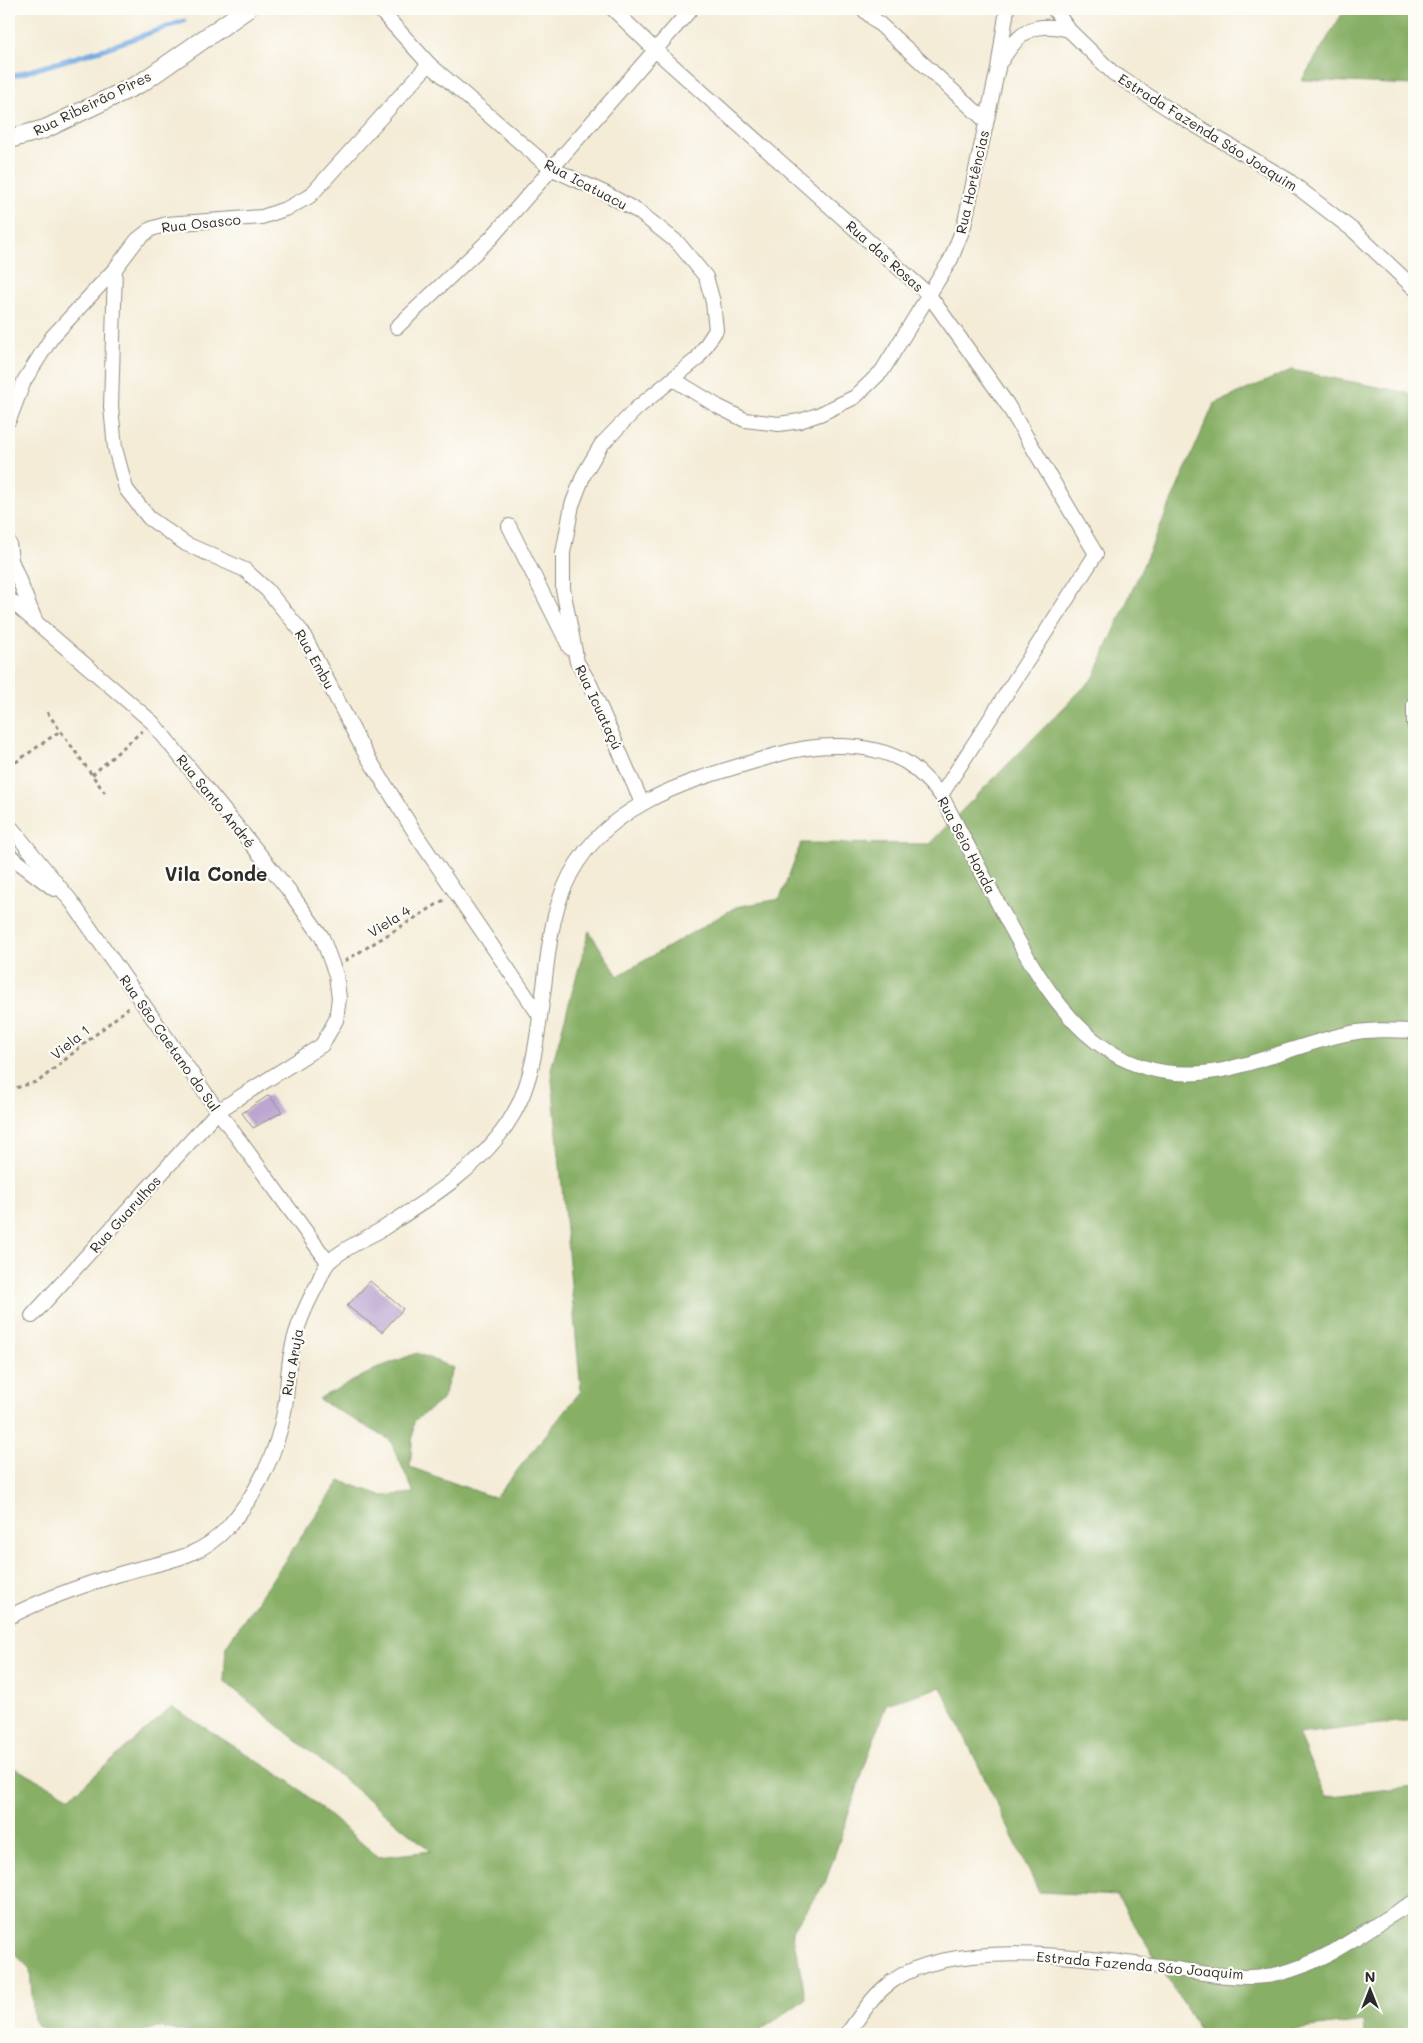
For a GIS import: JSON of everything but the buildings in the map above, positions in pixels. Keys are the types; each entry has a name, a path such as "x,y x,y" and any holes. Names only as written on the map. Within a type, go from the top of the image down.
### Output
{"street":[{"name":"Rua Ribeirão Pires","path":"9,139 45,129 141,83 246,9"},
{"name":"Rua Icatuacu","path":"379,9 429,64 550,168 605,193 638,212 678,243 706,277 713,302 716,330 697,359 673,379"},
{"name":"Rua das Rosas","path":"613,9 654,49 929,295 1007,404 1096,554 941,795"},
{"path":"397,327 491,238 530,196 550,168 691,9"},
{"path":"863,9 986,121"},
{"name":"Rua Hortências","path":"673,379 719,407 745,420 779,424 800,421 820,414 854,397 882,371 951,259 964,226 998,68 1007,9"},
{"name":"Estrada Fazenda Sáo Joaquim","path":"1054,9 1069,30 1113,73 1178,115 1288,180 1354,231 1414,288"},
{"path":"998,68 1012,44 1030,30 1043,26 1069,30"},
{"name":"Rua Osasco","path":"9,420 24,381 52,337 114,269 137,240 151,230 167,224 262,216 288,208 310,196 429,64"},
{"name":"Rua Embu","path":"114,269 111,407 114,448 126,489 149,518 186,544 245,570 267,590 302,632 364,751 540,1016"},
{"name":"Rua Icuataçú","path":"642,803 590,684 577,662 563,589 563,553 572,505 584,474 602,445 637,408 673,379"},
{"path":"508,526 577,662"},
{"path":"9,543 11,560 36,622"},
{"name":"Rua Santo André","path":"9,599 98,673 152,722 287,888 322,937 334,968 339,998 336,1020 322,1045 218,1111"},
{"path":"1414,704 1414,724"},
{"name":"Rua Seio Honda","path":"540,1016 550,937 563,889 580,858 610,823 642,803 691,780 789,751 821,747 864,747 903,761 926,778 941,795 1031,966 1056,1002 1086,1033 1125,1061 1165,1074 1188,1075 1224,1069 1347,1034 1379,1030 1414,1031"},
{"name":"Rua São Caetano do Sul","path":"9,825 70,901 218,1111 328,1262"},
{"path":"9,855 70,901"},
{"path":"328,1262 419,1205 462,1172 501,1136 517,1109 528,1080 540,1016"},
{"name":"Rua Guarulhos","path":"32,1316 218,1111"},
{"name":"Rua Aruja","path":"9,1618 54,1595 126,1572 182,1558 204,1547 226,1529 250,1498 275,1450 284,1413 291,1354 301,1315 328,1262"},
{"name":"Estrada Fazenda Sáo Joaquim","path":"848,2034 869,2003 894,1980 923,1965 979,1955 1076,1956 1230,1975 1277,1974 1305,1965 1338,1949 1414,1902"}],"path":[{"path":"47,712 105,793"},
{"path":"92,775 152,722"},
{"path":"9,767 60,731"},
{"name":"Viela 4","path":"334,968 456,892"},
{"name":"Viela 1","path":"9,1090 40,1081 139,1000"}],"green space":[{"path":"1345,9 1414,9 1414,85 1302,80"},
{"path":"1291,370 1414,394 1414,1720 1298,1734 1325,1797 1414,1786 1414,2034 1365,2034 1364,2021 1263,2034 1202,2034 1117,1896 1039,1892 941,1687 886,1704 825,1883 792,1931 806,1999 755,2034 196,2034 158,2027 133,2034 50,2034 34,2022 30,1969 9,1948 9,1768 13,1767 70,1797 172,1707 289,1781 378,1857 431,1851 224,1681 226,1646 340,1481 384,1496 414,1493 390,1440 318,1399 380,1367 417,1353 453,1368 442,1400 414,1421 410,1467 495,1498 581,1391 551,1069 589,931 618,976 736,907 780,899 801,843 929,844 1094,677 1214,404"}],"waterway":[{"path":"9,77 104,49 184,21"}],"district":[{"name":"Vila Conde","path":"216,873"}]}
